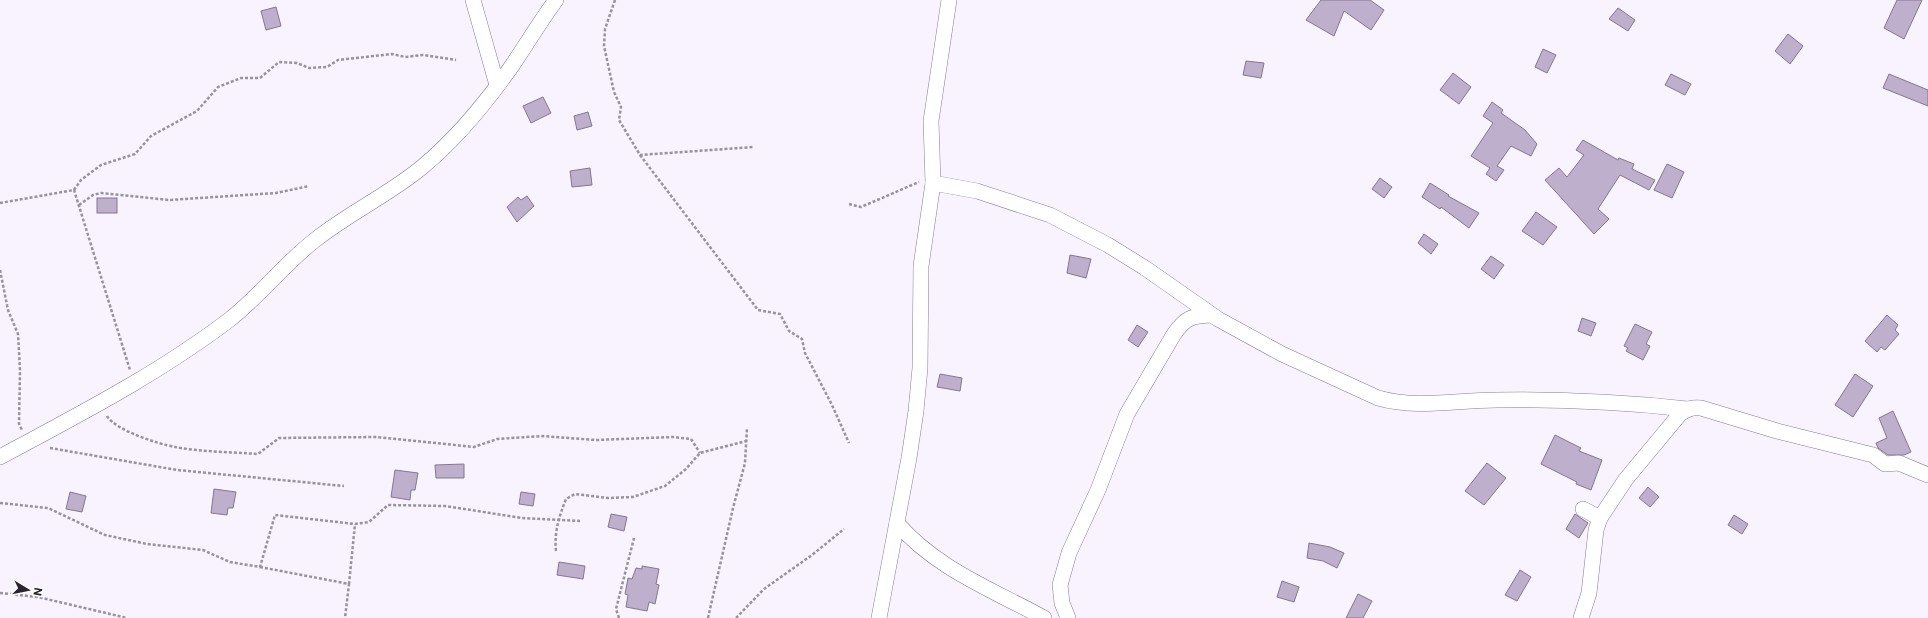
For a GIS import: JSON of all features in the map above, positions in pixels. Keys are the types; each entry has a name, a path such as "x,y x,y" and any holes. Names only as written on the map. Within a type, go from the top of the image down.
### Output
{"street":[{"path":"473,0 497,85"},
{"path":"0,457 134,383 229,320 260,293 314,241 398,186 422,168 444,148 497,85 556,0"},
{"path":"879,618 909,458 916,411 920,368 921,266 933,183 931,121 949,0"},
{"path":"933,183 977,191 1050,215 1081,230 1121,253 1211,315 1282,354 1364,393 1389,401 1416,403 1497,400 1578,401 1626,403 1687,409"},
{"path":"1068,618 1062,603 1060,585 1064,568 1069,553 1098,490 1127,414 1162,353 1183,322 1191,317 1211,315"},
{"path":"1581,618 1589,593 1596,530 1600,518 1626,479 1680,414 1687,409 1694,407 1701,408 1777,431 1873,455 1885,464 1899,463 1928,475"},
{"path":"1583,509 1600,518"},
{"path":"897,523 922,549 944,565 1044,618"}],"path":[{"path":"615,0 605,29 604,46 614,92 621,107 620,120 640,155 758,310 780,314 789,331 802,339 805,353 832,405 849,443"},
{"path":"0,203 74,190 81,180 101,165 135,154 151,136 197,112 218,86 241,78 260,78 279,62 297,63 309,68 327,67 338,60 392,54 405,58 422,55 456,60"},
{"path":"640,155 754,147"},
{"path":"849,204 861,207 876,202 901,188 909,187 920,182 933,183"},
{"path":"79,204 93,195 101,193 169,200 276,193 309,186"},
{"path":"74,190 134,383"},
{"path":"0,270 8,310 18,334 20,370 19,424 28,442 34,446 177,470 344,486"},
{"path":"99,402 110,421 121,429 175,447 258,454 279,438 377,437 474,447 497,439 542,436 596,440 673,437 691,439 700,453"},
{"path":"708,618 733,508 745,463 747,428"},
{"path":"556,551 555,538 559,519 566,499 575,494 608,498 634,497 665,486 686,469 700,453 746,441"},
{"path":"0,503 48,508 105,535 147,544 203,550 230,562 349,584"},
{"path":"260,567 275,515 355,524 369,522 388,505 445,506 522,518 580,521"},
{"path":"344,618 355,524"},
{"path":"736,618 764,589 812,555 844,529"},
{"path":"619,618 616,609 634,538"},
{"path":"0,593 38,597 127,618"}],"building":[{"path":"1321,0 1370,0 1384,10 1371,30 1344,11 1334,36 1306,20"},
{"path":"1897,0 1922,0 1904,39 1884,28"},
{"path":"276,7 281,26 266,30 261,11"},
{"path":"1618,8 1635,20 1628,31 1609,19"},
{"path":"1788,34 1803,46 1790,64 1775,51"},
{"path":"1543,49 1556,55 1547,73 1535,67"},
{"path":"1246,61 1264,63 1261,78 1243,75"},
{"path":"1453,73 1471,87 1459,104 1440,90"},
{"path":"1671,74 1691,84 1685,95 1665,85"},
{"path":"1889,74 1928,90 1928,106 1883,88"},
{"path":"543,97 551,113 531,123 523,106"},
{"path":"1492,102 1503,110 1501,113 1525,130 1537,144 1531,156 1511,146 1497,166 1504,170 1496,181 1486,174 1490,168 1471,156 1493,123 1483,116"},
{"path":"588,112 592,126 577,130 574,116"},
{"path":"1583,140 1618,160 1619,158 1634,164 1632,169 1655,180 1649,190 1620,175 1598,209 1609,219 1594,234 1545,180 1559,168 1567,177 1584,155 1576,150"},
{"path":"1667,164 1684,172 1672,198 1654,190"},
{"path":"590,168 592,185 572,187 570,171"},
{"path":"1380,178 1392,187 1384,198 1372,189"},
{"path":"1430,183 1449,195 1448,196 1479,213 1469,228 1441,207 1440,209 1422,197"},
{"path":"527,196 534,206 517,222 507,207 518,197 521,200"},
{"path":"97,198 117,198 117,213 97,213"},
{"path":"1536,212 1557,227 1543,245 1522,231"},
{"path":"1424,234 1438,244 1431,254 1418,243"},
{"path":"1070,255 1091,259 1086,278 1067,273"},
{"path":"1491,256 1504,265 1494,279 1481,269"},
{"path":"1887,315 1898,325 1895,330 1899,334 1885,350 1881,347 1877,352 1865,341"},
{"path":"1582,318 1596,323 1591,336 1578,331"},
{"path":"1635,324 1652,332 1646,344 1650,346 1643,360 1626,351 1628,348 1624,346"},
{"path":"1137,325 1148,332 1138,347 1128,340"},
{"path":"940,374 962,378 960,391 937,387"},
{"path":"1855,374 1873,386 1853,417 1835,405"},
{"path":"1893,411 1911,452 1904,455 1888,455 1878,448 1876,443 1887,438 1879,418"},
{"path":"1555,435 1581,448 1579,451 1602,460 1591,490 1576,484 1577,482 1541,464"},
{"path":"1487,463 1506,478 1484,505 1465,491"},
{"path":"464,464 464,478 436,478 435,465"},
{"path":"395,470 418,473 415,490 411,490 410,500 391,497"},
{"path":"1648,487 1659,497 1650,507 1639,498"},
{"path":"214,489 236,492 233,508 228,508 227,515 211,513"},
{"path":"70,492 86,496 82,512 66,509"},
{"path":"521,492 535,494 533,506 519,504"},
{"path":"611,514 627,517 624,531 608,527"},
{"path":"1575,514 1588,523 1579,538 1566,529"},
{"path":"1734,515 1748,524 1742,534 1728,525"},
{"path":"1309,543 1330,547 1344,553 1337,568 1323,561 1307,558"},
{"path":"559,562 585,566 583,579 557,575"},
{"path":"642,566 659,569 656,584 659,585 655,604 649,602 647,611 626,607 628,595 625,594 628,578 632,579 636,568 642,569"},
{"path":"1520,570 1531,577 1517,601 1505,595"},
{"path":"1282,581 1299,587 1294,602 1277,597"},
{"path":"1358,594 1372,601 1363,618 1346,618"}]}
